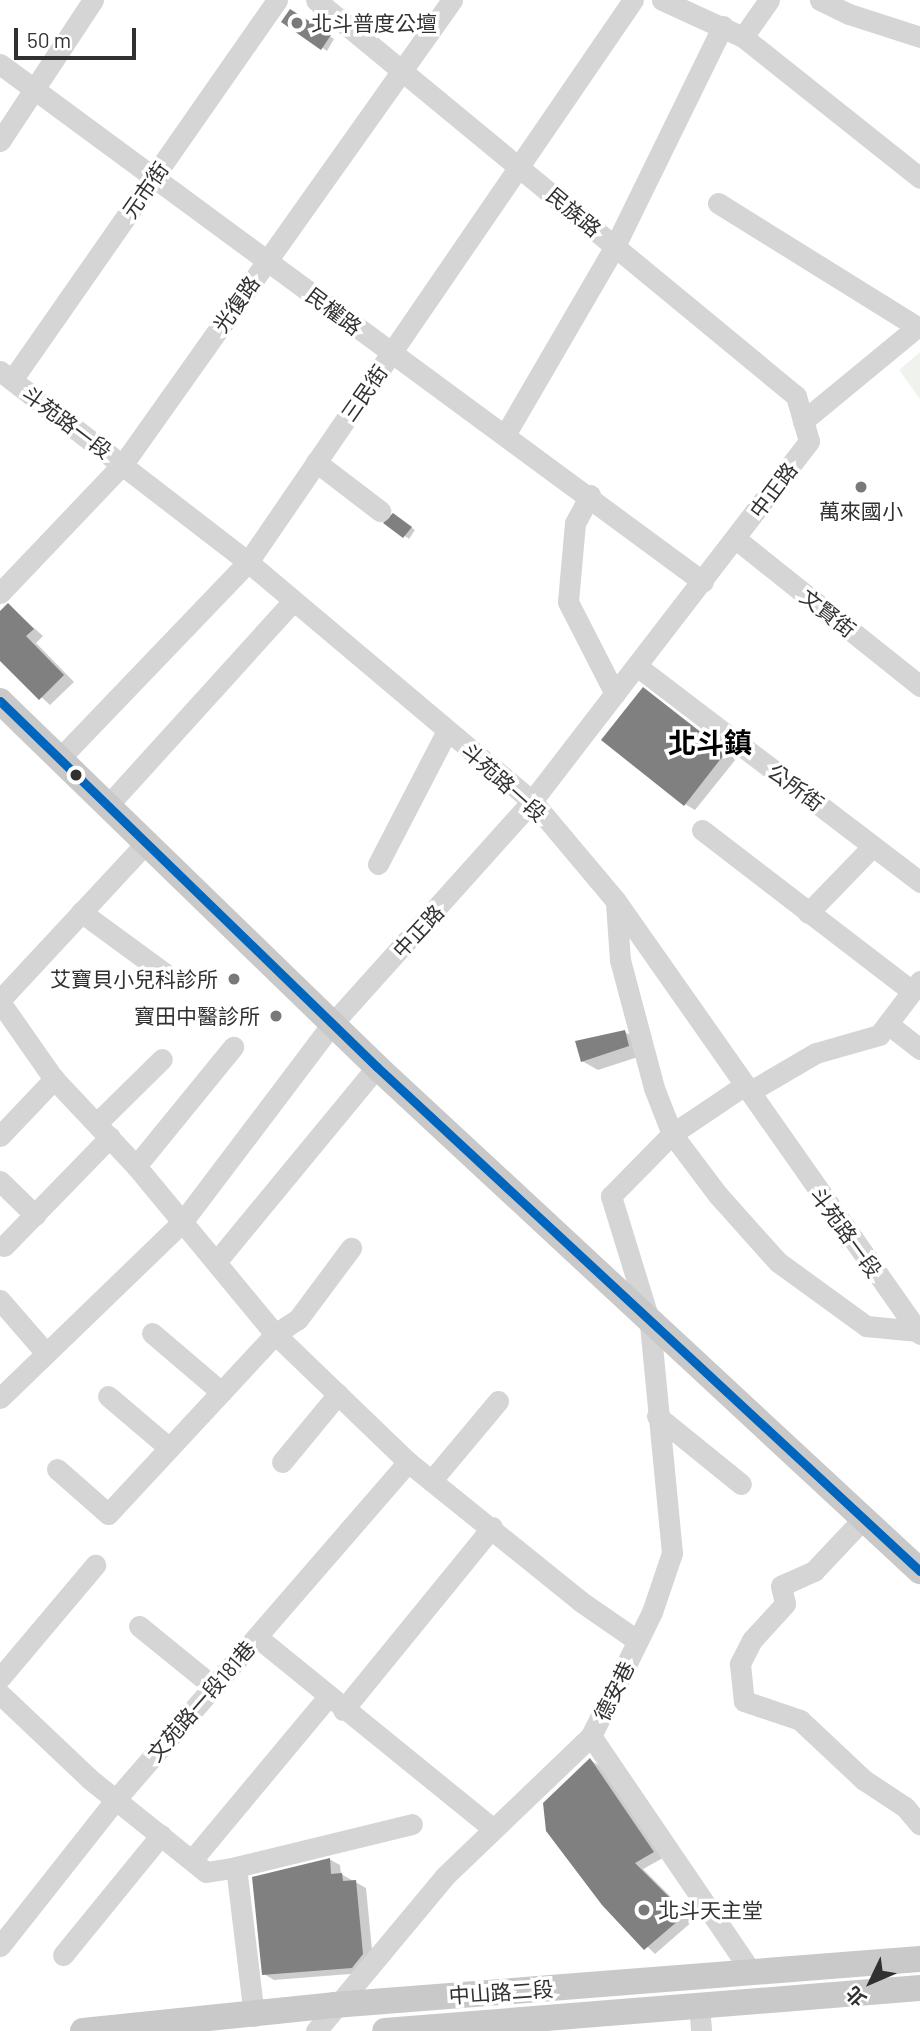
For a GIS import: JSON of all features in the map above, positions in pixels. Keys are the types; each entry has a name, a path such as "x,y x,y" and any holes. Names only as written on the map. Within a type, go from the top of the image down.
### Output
{"main road":[{"path":"0,701 110,803 377,1067 862,1520 915,1560"},
{"name":"中山路二段","path":"83,2031 254,2016 334,2005 920,1959"},
{"name":"中山路二段","path":"385,2031 700,2019 920,1988"}],"street":[{"path":"0,141 93,0"},
{"name":"元市街","path":"6,375 154,178 277,0"},
{"name":"民族路","path":"316,0 347,36 402,70 796,396 806,431"},
{"name":"光復路","path":"0,593 123,464 452,0"},
{"name":"三民街","path":"61,757 248,562 391,355 517,165 633,0"},
{"path":"662,0 743,37 920,178"},
{"path":"743,37 769,0"},
{"path":"820,0 849,15 920,37"},
{"path":"506,435 615,246 723,26"},
{"name":"民權路","path":"0,64 267,260 391,355 590,495 703,582"},
{"name":"中正路","path":"0,1398 44,1351 183,1221 333,1023 532,802 736,540 806,431 917,327 718,203"},
{"name":"斗苑路一段","path":"6,375 248,562 532,802 616,901 742,1087 919,1332"},
{"path":"316,462 380,511"},
{"path":"590,495 575,523 568,602 615,694"},
{"name":"文賢街","path":"736,540 920,686"},
{"path":"110,803 293,601"},
{"name":"公所街","path":"638,667 920,882"},
{"path":"379,864 447,731"},
{"path":"672,1134 742,1087 756,1088 816,1053 878,1035 916,986 808,913 702,830"},
{"path":"148,841 0,1001 54,1079 136,1166 275,1334 408,1462 492,1527 580,1601 638,1641"},
{"path":"808,913 873,846"},
{"path":"616,901 620,960 654,1088 672,1134 718,1195 778,1262 866,1326 919,1332"},
{"path":"82,912 174,980"},
{"path":"888,1024 920,1049"},
{"path":"136,1166 233,1047"},
{"path":"4,1246 35,1214 162,1059"},
{"path":"217,1262 377,1067"},
{"path":"0,1136 54,1079"},
{"name":"德安巷","path":"316,2031 334,2005 445,1876 591,1736 638,1641 672,1553 650,1323 611,1196 672,1134"},
{"path":"0,1181 35,1214"},
{"path":"57,1469 108,1514 275,1334 298,1319 351,1248"},
{"path":"0,1300 44,1351"},
{"path":"152,1333 220,1392"},
{"path":"282,1462 338,1394"},
{"path":"108,1396 169,1448"},
{"path":"432,1480 498,1401"},
{"path":"657,1416 741,1484"},
{"name":"文苑路一段181巷","path":"0,1946 116,1799 408,1462"},
{"path":"862,1520 814,1572 781,1586 785,1604 752,1640 740,1664 744,1701 800,1720 864,1780 905,1807 920,1825"},
{"path":"192,1860 492,1527"},
{"path":"0,1678 95,1564"},
{"path":"139,1626 214,1687"},
{"path":"257,1637 493,1829"},
{"path":"0,1694 116,1799 206,1872 412,1824"},
{"path":"591,1736 752,1973"},
{"path":"63,1955 161,1835"},
{"path":"236,1867 254,2016"}],"shaded area":[{"path":"920,352 920,399 899,370"}],"building":[{"path":"290,9 331,35 321,50 281,22"},
{"path":"393,513 412,527 403,538 383,523"},
{"path":"8,603 34,629 26,636 64,675 39,700 0,661 0,611"},
{"path":"643,687 726,752 684,806 601,740"},
{"path":"625,1030 629,1046 581,1062 575,1041"},
{"path":"590,1758 654,1852 635,1863 686,1914 644,1950 602,1905 546,1831 543,1803"},
{"path":"330,1858 331,1874 342,1873 343,1881 356,1880 363,1954 352,1968 262,1975 252,1877"}],"transit line":[{"path":"0,701 377,1067 920,1571"}],"place":[{"name":"北斗普度公壇","path":"297,23"},
{"name":"萬來國小","path":"861,487"},
{"name":"艾寶貝小兒科診所","path":"234,979"},
{"name":"寶田中醫診所","path":"276,1016"},
{"name":"北斗天主堂","path":"644,1910"}],"district":[{"name":"北斗鎮","path":"710,742"}]}
